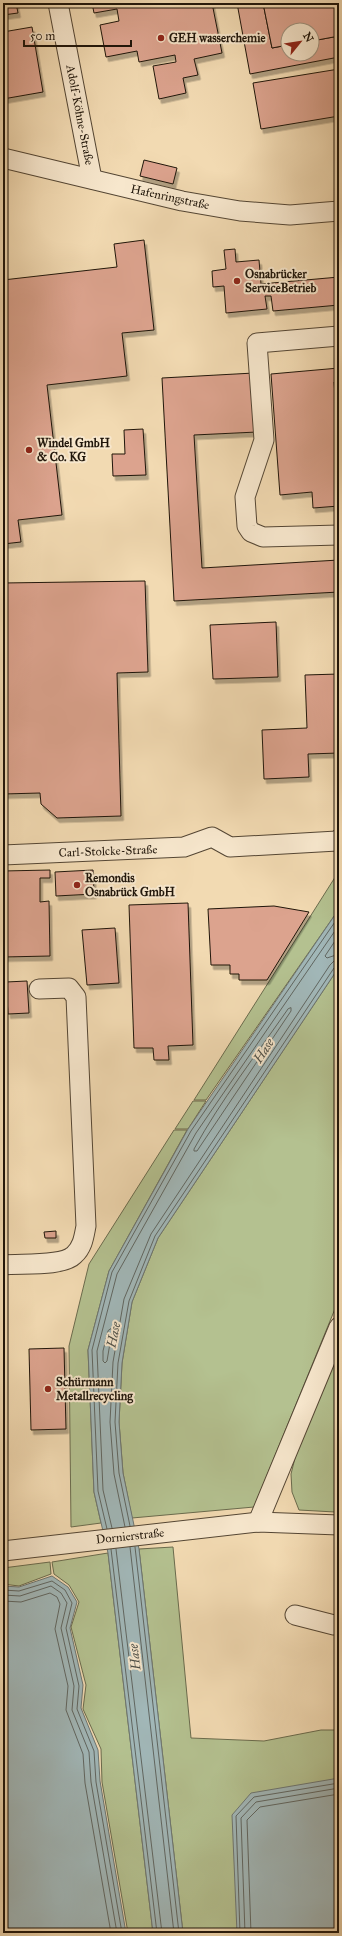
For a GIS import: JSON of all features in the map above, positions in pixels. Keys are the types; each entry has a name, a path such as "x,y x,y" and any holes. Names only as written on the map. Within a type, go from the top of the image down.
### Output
{"street":[{"name":"Adolf-Köhne-Straße","path":"58,3 92,179"},
{"name":"Hafenringstraße","path":"3,158 182,201 240,211 290,215 339,211"},
{"path":"339,336 257,344 264,440 245,498 247,526 256,536 339,535"},
{"name":"Carl-Stolcke-Straße","path":"3,855 184,847 212,837 230,846 337,841 339,838"},
{"path":"6,1265 57,1262 74,1255 84,1241 86,1226 76,997 69,988 39,989"},
{"path":"258,1522 339,1327"},
{"name":"Dornierstraße","path":"3,1551 140,1534 258,1522 339,1525"},
{"path":"295,1615 334,1625 339,1624"}],"green space":[{"path":"339,871 339,909 206,1100 194,1100"},
{"path":"339,967 339,1299 254,1507 132,1518 123,1473 119,1422 122,1363 132,1302 158,1238"},
{"path":"193,1101 206,1101 188,1129 175,1129"},
{"path":"174,1130 187,1130 109,1271 88,1350 94,1492 101,1523 71,1527 69,1346 89,1264"},
{"path":"339,1350 339,1502 335,1512 299,1510 292,1492 291,1474 297,1450"},
{"path":"173,1547 191,1738 264,1741 321,1730 339,1730 339,1933 183,1933 139,1549"},
{"path":"108,1553 153,1933 128,1933 102,1782 101,1749 83,1709 86,1685 71,1627 79,1602 69,1585 54,1574 52,1562"},
{"path":"50,1562 51,1574 19,1586 3,1584 3,1568"}],"water":[{"name":"Hase","path":"339,909 339,967 158,1238 132,1302 122,1363 119,1422 123,1473 139,1549 183,1933 153,1933 108,1553 94,1492 88,1350 109,1271 188,1129"},
{"path":"52,1576 68,1587 77,1602 70,1628 83,1685 81,1708 98,1750 100,1781 126,1933 3,1933 3,1586 19,1587"},
{"path":"339,1778 339,1933 237,1933 232,1815 251,1793"}],"building":[{"path":"3,3 16,3 18,13 3,15"},
{"name":"GEH wasserchemie","path":"92,3 212,3 222,53 194,59 198,75 183,78 186,93 159,99 153,66 176,62 175,55 139,62 137,51 106,57 100,25 119,21 117,9 94,13"},
{"path":"237,3 263,3 272,48 280,46 280,62 313,62 250,74"},
{"path":"263,3 339,3 339,36 320,40 320,22 280,22 280,46 272,48"},
{"path":"32,27 43,92 3,99 3,32"},
{"path":"339,36 339,57 320,61 320,40"},
{"path":"339,69 339,116 261,129 253,83"},
{"path":"144,160 177,168 173,184 140,176"},
{"name":"Windel GmbH & Co. KG","path":"144,240 154,330 122,333 127,376 47,385 62,515 18,520 21,542 3,544 3,280 117,267 114,244"},
{"name":"Osnabrücker ServiceBetrieb","path":"235,249 236,262 259,260 261,284 339,277 339,305 273,311 271,296 265,296 267,309 226,313 224,286 213,287 212,271 226,269 224,250"},
{"path":"339,368 339,381 334,382 339,447 339,506 313,508 312,492 280,495 271,374"},
{"path":"254,373 257,432 194,435 202,568 339,560 339,592 174,601 162,378"},
{"path":"143,429 146,475 113,476 112,454 125,454 124,430"},
{"path":"145,581 148,672 117,673 121,816 57,818 41,804 40,793 3,794 3,583"},
{"path":"276,622 278,677 213,679 210,625"},
{"path":"339,674 339,753 308,754 309,777 264,779 262,730 307,728 305,675"},
{"path":"50,870 50,878 40,878 40,902 49,901 50,956 3,957 3,871"},
{"path":"93,870 94,894 56,896 55,872"},
{"path":"188,903 193,1045 168,1046 169,1060 154,1060 153,1048 134,1048 129,905"},
{"path":"274,906 309,912 267,980 239,980 239,974 230,974 230,965 211,965 208,909"},
{"path":"115,928 119,983 87,985 82,930"},
{"path":"27,981 29,1013 8,1014 6,982"},
{"path":"56,1231 56,1238 45,1238 44,1232"},
{"name":"Schürmann Metallrecycling","path":"64,1348 66,1429 31,1430 29,1349"}],"place":[{"name":"GEH wasserchemie","path":"161,38"},
{"name":"Osnabrücker ServiceBetrieb","path":"237,281"},
{"name":"Windel GmbH & Co. KG","path":"29,450"},
{"name":"Remondis Osnabrück GmbH","path":"77,885"},
{"name":"Schürmann Metallrecycling","path":"48,1389"}]}
